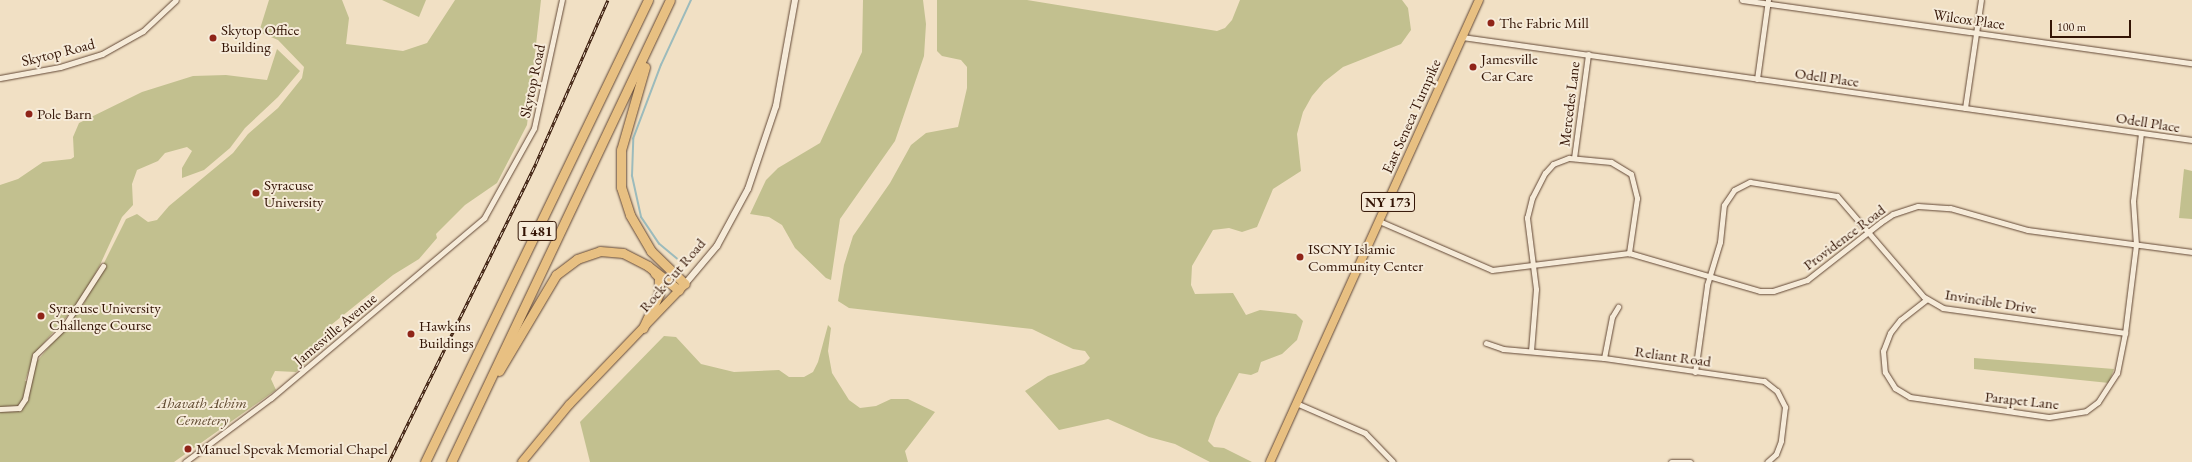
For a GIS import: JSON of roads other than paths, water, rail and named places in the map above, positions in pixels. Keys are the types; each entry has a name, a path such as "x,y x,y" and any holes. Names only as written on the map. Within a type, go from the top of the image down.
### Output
{"highway":[{"name":"I 481","path":"425,462 648,0"},
{"name":"I 481","path":"451,462 670,0"},
{"path":"670,0 630,109 620,168 625,202 635,225 659,262 682,287"},
{"path":"456,451 531,314 560,270 577,258 600,251 623,253 648,266 682,287"},
{"path":"643,328 657,301 660,284 659,277 648,266"}],"main road":[{"name":"East Seneca Turnpike","path":"1270,462 1479,0"},
{"name":"Rock Cut Road","path":"522,462 569,405 682,287"}],"street":[{"name":"Skytop Road","path":"0,78 60,67 102,54 143,31 176,0"},
{"name":"Skytop Road","path":"493,206 539,114 562,0"},
{"name":"Rock Cut Road","path":"682,287 717,246 751,181 776,106 795,0"},
{"name":"Wilcox Place","path":"1742,0 1768,2 2192,63"},
{"path":"1965,108 1981,0"},
{"path":"1757,79 1768,2"},
{"name":"Odell Place","path":"1462,37 2191,140"},
{"name":"Mercedes Lane","path":"1574,158 1588,54"},
{"name":"Parapet Lane","path":"1927,300 1900,320 1890,333 1883,351 1885,372 1895,388 1910,397 2049,417 2086,411 2098,402 2113,384 2125,333 2136,246 2133,195 2141,133"},
{"path":"1531,352 1536,289 1527,218 1532,198 1545,173 1554,164 1574,158 1611,162 1631,174 1636,198 1629,253"},
{"name":"Invincible Drive","path":"1695,372 1709,279 1720,242 1724,205 1731,194 1743,183 1759,182 1828,192 1846,204 1927,300 1943,308 2125,333"},
{"name":"Jamesville Avenue","path":"185,462 330,350 435,262 493,206"},
{"name":"Providence Road","path":"1379,222 1486,268 1534,266 1629,253 1709,279 1760,291 1796,285 1814,275 1893,214 1908,208 1933,206 1970,212 2028,230 2136,246 2192,252"},
{"path":"0,408 19,408 25,399 35,355 63,328 103,266"},
{"path":"1604,358 1612,318 1618,307"},
{"name":"Reliant Road","path":"1486,342 1503,349 1604,358 1764,381 1777,391 1785,406 1786,420 1776,454 1768,462"},
{"path":"1296,403 1365,433 1393,462"},
{"path":"1671,462 1690,462"}],"waterway":[{"path":"677,259 659,244 641,217 632,176 633,139 661,65 691,0"}],"railway":[{"path":"389,462 536,163 608,0"}],"place":[{"name":"The Fabric Mill","path":"1491,23"},
{"name":"Skytop Office Building","path":"213,38"},
{"name":"Jamesville Car Care","path":"1473,67"},
{"name":"Pole Barn","path":"29,114"},
{"name":"Syracuse University","path":"256,193"},
{"name":"ISCNY Islamic Community Center","path":"1300,257"},
{"name":"Syracuse University Challenge Course","path":"41,316"},
{"name":"Hawkins Buildings","path":"411,334"},
{"name":"Manuel Spevak Memorial Chapel","path":"188,449"}],"park label":[{"name":"Ahavath Achim Cemetery","path":"202,410"}]}
